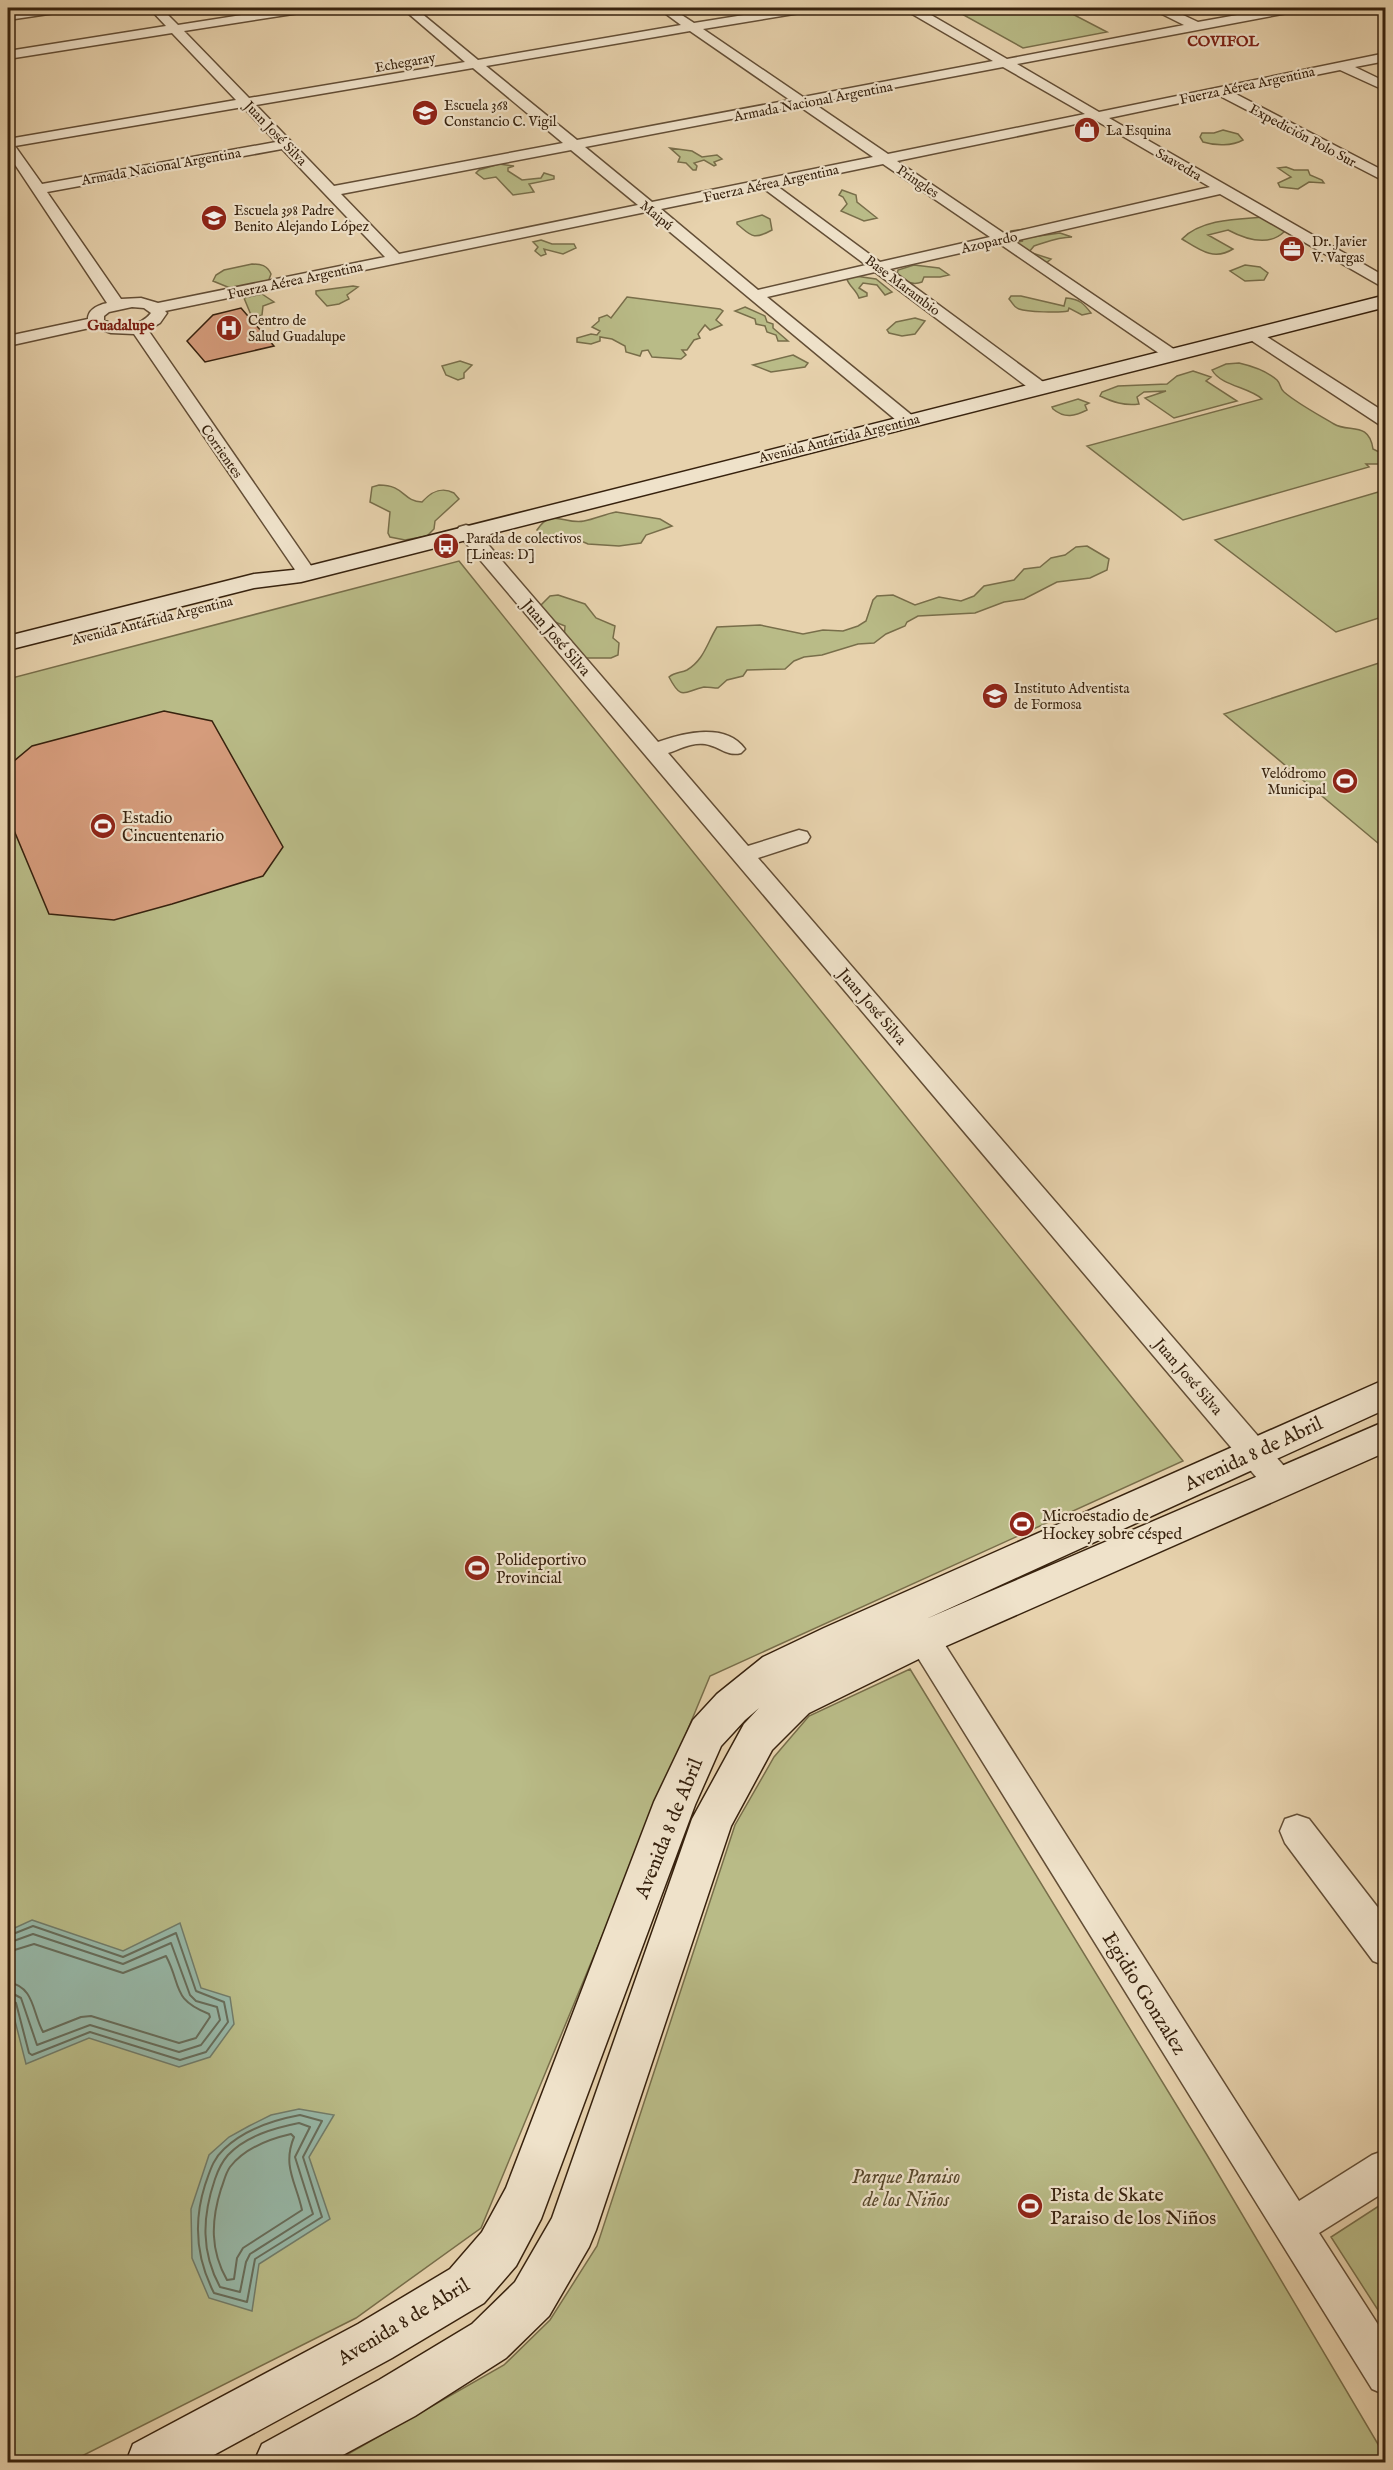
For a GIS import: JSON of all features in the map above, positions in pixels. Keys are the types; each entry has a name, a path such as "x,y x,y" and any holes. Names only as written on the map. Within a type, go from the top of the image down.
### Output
{"main road":[{"name":"Avenida Antártida Argentina","path":"8,643 254,581 300,575 466,531 1386,301"},
{"name":"Avenida Antártida Argentina","path":"8,657 263,592 300,575"},
{"name":"Avenida 8 de Abril","path":"151,2463 375,2341 467,2286 499,2249 524,2202 675,1802 707,1733 731,1707 777,1670 914,1624 1267,1468 1386,1393"},
{"name":"Avenida 8 de Abril","path":"1267,1468 1386,1436"},
{"name":"Avenida 8 de Abril","path":"280,2463 398,2398 489,2341 532,2299 572,2230 713,1820 758,1737 795,1700 914,1624"}],"street":[{"path":"8,16 62,8"},
{"name":"Juan José Silva","path":"155,8 396,259"},
{"path":"8,55 306,8"},
{"name":"Maipú","path":"408,8 908,421"},
{"name":"Pringles","path":"664,8 1172,354"},
{"name":"Echegaray","path":"8,144 806,8"},
{"name":"Saavedra","path":"911,8 1386,284"},
{"path":"1160,8 1196,26"},
{"name":"Armada Nacional Argentina","path":"332,191 804,103 1293,8"},
{"name":"Fuerza Aérea Argentina","path":"116,304 140,302 156,308 1386,57"},
{"path":"1342,66 1386,87"},
{"name":"Expedición Polo Sur","path":"1220,91 1386,178"},
{"path":"8,144 116,304 103,309 96,315 96,322"},
{"name":"Armada Nacional Argentina","path":"37,189 286,144"},
{"name":"Base Marambio","path":"766,184 1040,388"},
{"name":"Azopardo","path":"755,295 1222,189"},
{"path":"8,341 96,322 112,329 138,328 156,319 159,313 156,308"},
{"name":"Corrientes","path":"138,328 300,575"},
{"path":"1252,334 1386,421"},
{"name":"Juan José Silva","path":"466,531 1267,1468"},
{"path":"654,751 698,736 715,738 734,749"},
{"path":"743,855 799,837"},
{"name":"Egidio Gonzalez","path":"914,1624 1386,2375"},
{"path":"1297,1831 1386,1948"},
{"path":"1292,2228 1386,2169"}],"green space":[{"path":"951,8 1061,8 1107,32 1023,48"},
{"path":"1223,130 1238,134 1243,140 1218,145 1203,142 1200,137 1202,133"},
{"path":"670,148 692,151 702,157 717,155 722,159 714,162 716,165 714,166 704,160 694,163 697,166 696,170 693,170 686,163 678,162 680,157"},
{"path":"499,164 514,166 508,168 508,171 522,180 541,178 544,173 554,176 554,179 529,184 534,192 513,195 496,177 484,179 476,173"},
{"path":"1286,167 1294,170 1308,170 1310,175 1324,183 1309,182 1298,189 1280,187 1278,183 1291,177 1278,168"},
{"path":"842,190 856,195 857,202 877,218 864,221 841,211 847,204 839,195"},
{"path":"762,215 770,219 772,230 760,235 749,234 737,224 737,222"},
{"path":"1264,217 1282,227 1284,232 1278,237 1264,240 1249,239 1228,230 1208,235 1233,249 1220,254 1207,253 1182,239 1199,227 1209,224"},
{"path":"1032,230 1031,237 1060,233 1072,237 1034,246 1029,252 1051,259 1046,263 1013,243 1023,241 1012,238 1011,231"},
{"path":"541,240 552,244 574,244 576,248 563,254 544,249 546,254 541,256 535,251 538,247 533,242"},
{"path":"252,264 268,269 271,274 268,282 230,288 213,281 216,275 224,270"},
{"path":"914,265 939,268 949,275 924,277 922,282 915,283 897,276 898,270"},
{"path":"1245,265 1260,267 1268,273 1264,280 1245,281 1230,271"},
{"path":"846,277 876,279 892,292 885,295 877,285 863,283 859,288 867,293 867,296 859,298"},
{"path":"358,287 347,295 349,299 339,304 327,306 316,294 316,291"},
{"path":"262,294 274,302 263,306 262,315 257,317 251,315 244,298"},
{"path":"1011,296 1021,296 1064,306 1066,298 1071,299 1081,302 1091,313 1082,315 1069,308 1068,311 1058,312 1023,310 1014,306 1009,299"},
{"path":"627,297 720,309 723,311 716,320 722,325 710,330 705,325 698,334 700,338 694,340 687,350 682,350 686,355 681,359 652,357 648,350 642,351 640,356 626,352 625,346 612,339 600,337 600,341 591,344 577,342 577,338 591,334 597,335 600,331 592,327 599,321 599,318 607,315 611,318"},
{"path":"745,307 765,316 767,322 773,324 773,328 788,341 778,341 776,335 767,332 765,326 756,324 755,319 735,311"},
{"path":"915,318 925,321 915,334 902,336 889,333 887,330 896,322"},
{"path":"793,355 808,363 805,367 771,372 753,365"},
{"path":"460,361 472,365 464,373 464,378 458,380 446,375 442,366"},
{"path":"1239,363 1273,377 1283,391 1334,424 1363,431 1371,440 1373,449 1385,455 1382,464 1366,464 1369,467 1183,520 1087,446 1262,399 1222,380 1212,370 1226,364"},
{"path":"1193,371 1211,377 1206,381 1237,401 1174,418 1145,398 1166,391 1144,392 1137,397 1139,404 1119,403 1100,396 1102,392 1118,386 1167,384 1177,376"},
{"path":"1078,399 1089,403 1085,405 1087,410 1078,414 1070,416 1062,414 1052,407"},
{"path":"379,485 399,490 415,501 422,502 429,495 441,490 454,493 459,499 435,521 434,529 427,536 405,540 390,537 388,533 390,512 370,502 372,487"},
{"path":"1385,490 1385,616 1336,632 1215,540"},
{"path":"616,512 660,519 672,526 646,535 641,543 619,546 588,544 572,537 558,540 542,538 537,530 548,519 559,518 577,522"},
{"path":"1087,546 1109,559 1107,570 1090,578 1057,582 1024,599 1004,602 975,613 918,616 874,643 858,644 822,655 804,657 794,661 785,669 747,670 743,676 727,680 718,688 704,687 684,693 677,690 669,677 693,666 705,651 717,627 760,625 803,634 823,630 843,631 866,621 873,600 877,596 893,595 915,605 939,597 961,601 974,596 984,586 1014,580 1024,569 1040,567 1051,558 1065,555 1076,547"},
{"name":"Polideportivo Provincial","path":"459,561 1183,1461 710,1676 481,2228 356,2318 70,2462 8,2462 8,679"},
{"path":"558,595 585,604 596,618 615,626 613,638 619,643 618,655 611,658 586,658 564,639 565,626 555,622 539,607 550,596"},
{"name":"Velódromo Municipal","path":"1386,661 1385,849 1224,714"},
{"name":"Parque Paraiso de los Niños","path":"910,1669 1207,2155 1385,2456 1385,2462 334,2462 504,2365 550,2320 597,2246 735,1825 774,1757 809,1716"},
{"path":"1385,2202 1385,2321 1331,2237"}],"water":[{"path":"32,1920 123,1951 180,1923 201,1988 230,1997 234,2024 210,2057 179,2067 89,2038 26,2064 11,2005 8,2003 8,1931"},
{"path":"299,2109 334,2115 309,2157 330,2219 259,2264 252,2311 209,2298 192,2258 191,2209 209,2155 229,2137 249,2126 271,2115"}],"building":[{"name":"Centro de Salud Guadalupe","path":"241,308 274,346 205,362 187,341 213,315"},
{"path":"164,711 212,721 283,847 263,876 172,904 114,920 49,914 8,816 8,766 32,746"}],"place":[{"name":"Escuela 368 Constancio C. Vigil","path":"425,113"},
{"name":"La Esquina","path":"1087,130"},
{"name":"Escuela 398 Padre Benito Alejando López","path":"214,218"},
{"name":"Dr. Javier V. Vargas","path":"1292,249"},
{"name":"Centro de Salud Guadalupe","path":"229,328"},
{"name":"Parada de colectivos [Lineas: D]","path":"446,546"},
{"name":"Instituto Adventista de Formosa","path":"995,696"},
{"name":"Velódromo Municipal","path":"1345,781"},
{"name":"Estadio Cincuentenario","path":"103,826"},
{"name":"Microestadio de Hockey sobre césped","path":"1022,1524"},
{"name":"Polideportivo Provincial","path":"477,1568"},
{"name":"Pista de Skate Paraiso de los Niños","path":"1030,2206"}],"district":[{"name":"COVIFOL","path":"1223,41"},
{"name":"Guadalupe","path":"121,325"}]}
